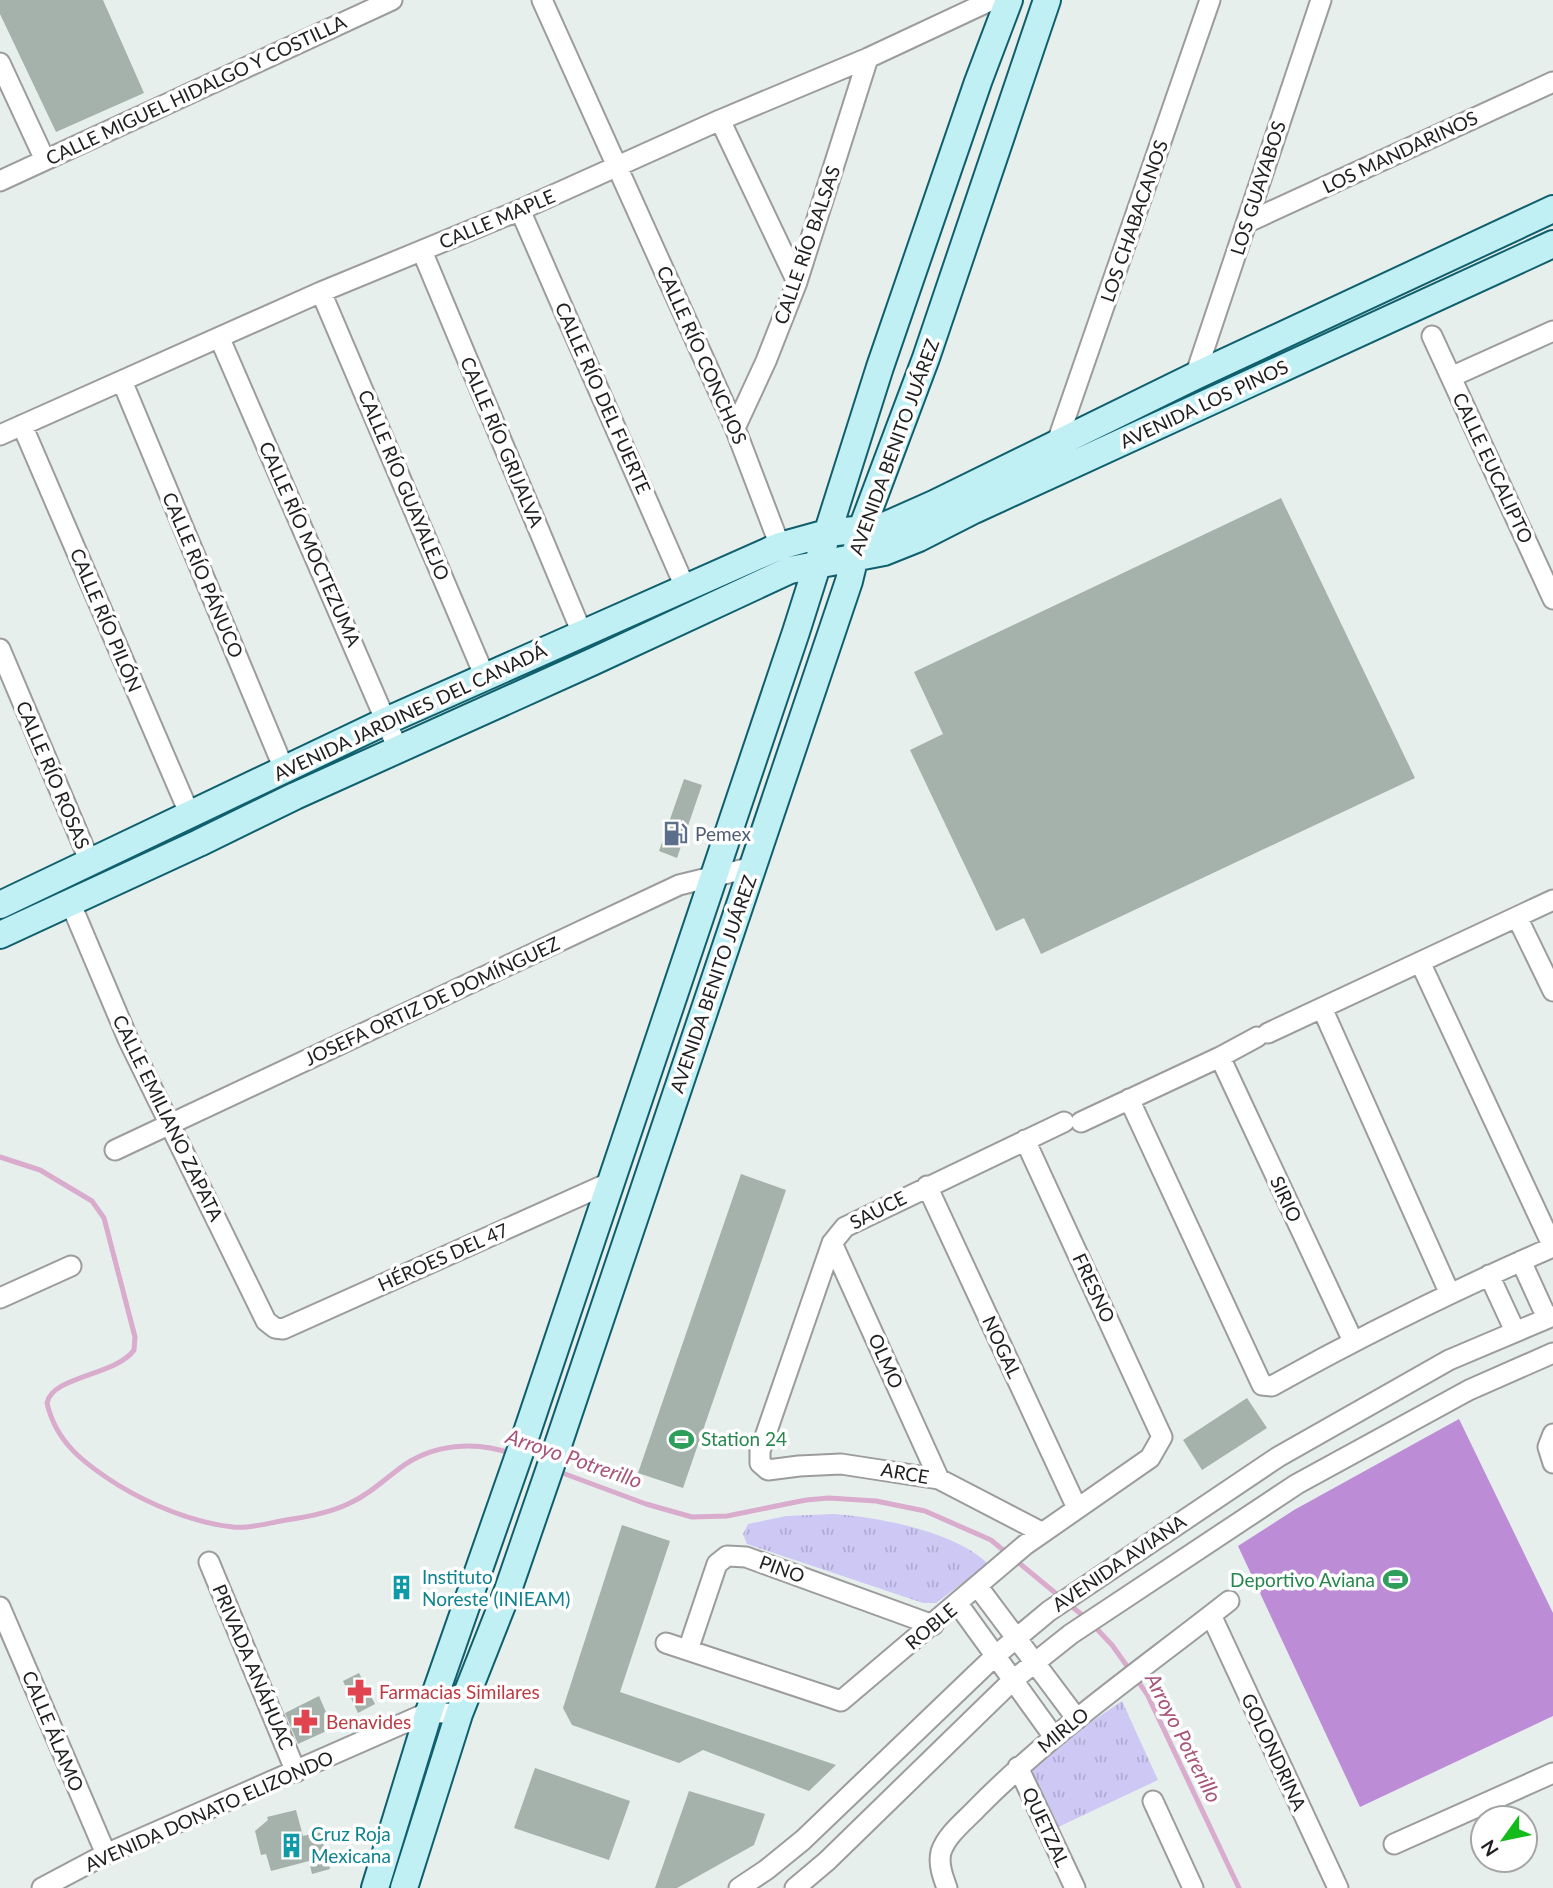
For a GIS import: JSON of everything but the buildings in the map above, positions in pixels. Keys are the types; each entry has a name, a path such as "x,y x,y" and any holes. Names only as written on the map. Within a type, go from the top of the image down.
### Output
{"street":[{"name":"CALLE MIGUEL HIDALGO Y COSTILLA","path":"0,181 392,0"},
{"name":"CALLE RÍO CONCHOS","path":"542,0 735,428 780,545"},
{"name":"CALLE MAPLE","path":"0,435 321,292 520,210 720,120 868,58 992,0"},
{"name":"AVENIDA BENITO JUÁREZ","path":"374,1888 429,1712 611,1182 818,563 884,354 973,95 1009,0"},
{"name":"AVENIDA BENITO JUÁREZ","path":"411,1885 458,1714 508,1590 559,1442 849,581 861,531 926,358 1047,0"},
{"name":"LOS CHABACANOS","path":"1058,442 1210,0"},
{"name":"LOS GUAYABOS","path":"1195,376 1321,0"},
{"name":"CALLE RÍO BALSAS","path":"735,428 766,361 797,282 868,58"},
{"path":"0,63 45,160"},
{"name":"LOS MANDARINOS","path":"1248,222 1553,82"},
{"path":"720,120 797,282"},
{"name":"AVENIDA LOS PINOS","path":"861,531 882,527 1195,376 1553,209"},
{"name":"CALLE RÍO DEL FUERTE","path":"520,210 685,587"},
{"name":"AVENIDA LOS PINOS","path":"818,563 853,559 919,538 974,510 1553,244"},
{"name":"CALLE RÍO GRIJALVA","path":"422,251 582,633"},
{"name":"CALLE RÍO GUAYALEJO","path":"321,292 485,677"},
{"path":"1451,377 1553,331"},
{"name":"CALLE EUCALIPTO","path":"1432,336 1553,599"},
{"name":"CALLE RÍO MOCTEZUMA","path":"220,339 398,750"},
{"name":"CALLE RÍO PÁNUCO","path":"122,380 284,769"},
{"name":"CALLE RÍO PILÓN","path":"22,425 190,814"},
{"name":"AVENIDA JARDINES DEL CANADÁ","path":"0,905 386,721 780,545 827,533 861,531"},
{"name":"AVENIDA JARDINES DEL CANADÁ","path":"0,935 790,570 818,563"},
{"name":"CALLE RÍO ROSAS","path":"0,649 90,862"},
{"name":"JOSEFA ORTIZ DE DOMÍNGUEZ","path":"115,1150 672,888 753,867"},
{"name":"SAUCE","path":"760,1463 760,1451 832,1243 845,1227 1025,1140 1129,1099 1553,900"},
{"name":"CALLE EMILIANO ZAPATA","path":"70,902 128,1039 266,1321 275,1328"},
{"path":"1517,917 1553,991"},
{"path":"1129,1099 1262,1385 1272,1386 1353,1341 1553,1247 1420,962"},
{"path":"1322,1008 1450,1294"},
{"name":"SIRIO","path":"1220,1057 1353,1341"},
{"name":"FRESNO","path":"1025,1140 1162,1437"},
{"name":"HÉROES DEL 47","path":"275,1328 283,1329 611,1182"},
{"name":"NOGAL","path":"927,1186 1077,1508"},
{"name":"OLMO","path":"832,1243 939,1479"},
{"path":"1521,1261 1550,1317"},
{"path":"0,1298 71,1266"},
{"path":"1489,1275 1521,1329 1548,1354"},
{"name":"AVENIDA AVIANA","path":"739,1888 803,1840 995,1656 1088,1583 1278,1457 1449,1360 1550,1317"},
{"name":"AVENIDA AVIANA","path":"795,1888 827,1861 1013,1680 1071,1634 1297,1484 1469,1390 1548,1354"},
{"path":"1551,1459 1548,1447 1553,1434"},
{"name":"ROBLE","path":"666,1643 841,1701 1041,1532 1150,1458 1162,1437"},
{"name":"ARCE","path":"760,1463 768,1470 841,1464 939,1479 1041,1532"},
{"name":"PINO","path":"688,1650 717,1564 727,1556 746,1556 933,1625"},
{"name":"PRIVADA ANÁHUAC","path":"209,1562 296,1772"},
{"path":"978,1587 1077,1719"},
{"name":"MIRLO","path":"947,1888 940,1854 948,1838 1018,1767 1118,1685 1229,1601"},
{"path":"958,1604 1054,1737"},
{"name":"CALLE ÁLAMO","path":"0,1607 7,1641 106,1854"},
{"name":"GOLONDRINA","path":"1211,1615 1338,1888"},
{"path":"429,1712 458,1714"},
{"name":"AVENIDA DONATO ELIZONDO","path":"42,1888 106,1854 429,1712"},
{"name":"QUETZAL","path":"1018,1767 1075,1888"},
{"path":"1394,1844 1553,1773"},
{"path":"1153,1801 1193,1888"},
{"path":"383,1861 411,1885"}],"green space":[{"path":"834,1514 916,1528 957,1543 988,1564 936,1603 923,1603 747,1544 743,1534 748,1524 786,1516"},
{"path":"1122,1701 1158,1780 1054,1829 1030,1778 1031,1771 1081,1729"}],"shaded area":[{"name":"Deportivo Aviana","path":"1459,1419 1553,1613 1553,1716 1360,1807 1238,1546 1294,1510"}],"waterway":[{"name":"Arroyo Potrerillo","path":"0,1157 40,1170 92,1201 104,1218 135,1337 134,1350 114,1365 60,1387 51,1394 47,1403 57,1430 65,1441 83,1460 118,1485 188,1517 218,1525 246,1527 310,1516 341,1507 369,1492 413,1460 440,1449 484,1447 512,1454"},
{"name":"Arroyo Potrerillo","path":"557,1471 646,1504 692,1517 727,1516 829,1498 876,1501 925,1511 991,1540 1087,1619"},
{"name":"Arroyo Potrerillo","path":"1094,1626 1112,1645 1147,1694 1239,1888"}],"place":[{"name":"Pemex","path":"675,834"},
{"name":"Station 24","path":"681,1439"},
{"name":"Deportivo Aviana","path":"1395,1580"},
{"name":"Instituto Noreste (INIEAM)","path":"402,1588"},
{"name":"Farmacias Similares","path":"359,1692"},
{"name":"Benavides","path":"306,1722"},
{"name":"Cruz Roja Mexicana","path":"291,1845"}]}
